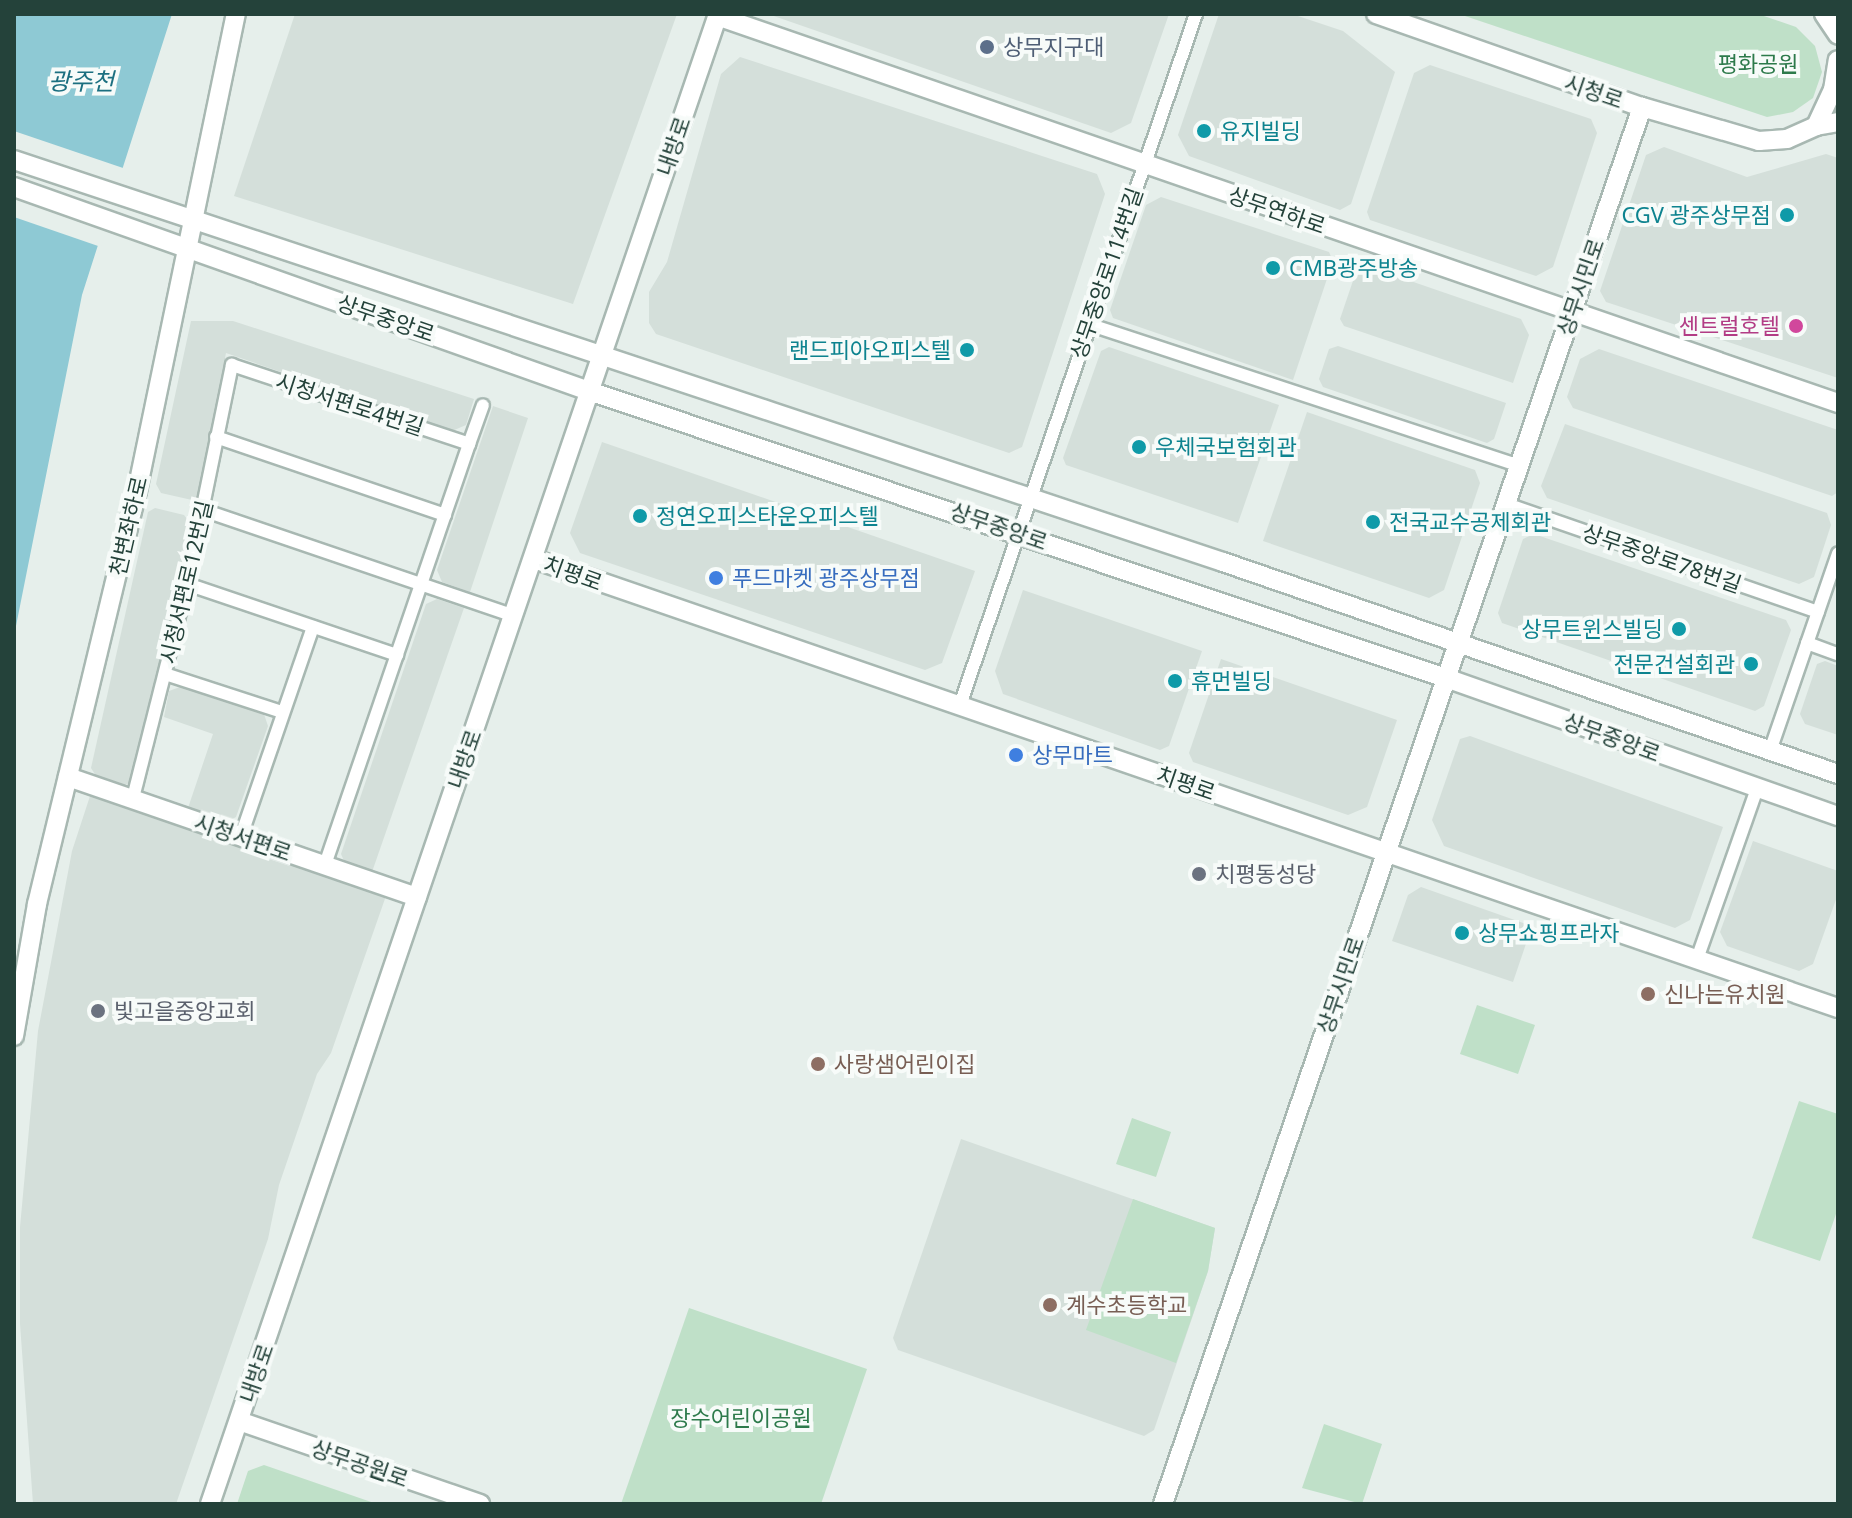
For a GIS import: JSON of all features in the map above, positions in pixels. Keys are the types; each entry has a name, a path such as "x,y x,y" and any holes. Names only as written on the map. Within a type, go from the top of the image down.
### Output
{"street":[{"name":"천변좌하로","path":"14,1036 37,904 137,491 236,14"},
{"name":"상무중앙로114번길","path":"960,705 1016,532 1196,14"},
{"name":"시청로","path":"1376,14 1642,107 1759,141 1787,139 1816,126 1838,122"},
{"path":"1824,14 1838,35"},
{"name":"상무연하로","path":"717,15 1838,403"},
{"name":"내방로","path":"210,1504 717,15"},
{"path":"1816,126 1833,90 1838,60"},
{"name":"상무시민로","path":"1163,1504 1642,107"},
{"name":"상무중앙로","path":"14,160 601,355 1838,774"},
{"name":"상무중앙로","path":"14,187 589,391 1446,678 1838,816"},
{"path":"1088,324 1519,466"},
{"name":"시청서편로12번길","path":"133,798 187,584 232,365"},
{"name":"시청서편로4번길","path":"232,365 469,444"},
{"path":"325,865 483,405"},
{"path":"216,437 445,515"},
{"name":"상무중앙로78번길","path":"1506,504 1818,612"},
{"path":"203,510 514,616"},
{"path":"1770,751 1838,553"},
{"name":"치평로","path":"534,559 1838,1008"},
{"path":"187,584 397,655"},
{"path":"241,836 313,627"},
{"path":"1807,643 1838,654"},
{"path":"165,674 282,712"},
{"name":"시청서편로","path":"68,777 417,897"},
{"path":"1697,959 1757,789"},
{"name":"상무공원로","path":"239,1421 480,1504"}],"shaded area":[{"path":"295,14 677,14 573,304 234,196"},
{"path":"768,14 1169,14 1131,123 1111,133"},
{"path":"1219,14 1292,14 1343,31 1395,72 1351,204 1340,210 1189,156 1178,135"},
{"path":"740,57 1097,174 1105,194 1022,447 1009,453 656,334 649,323 649,292 667,262 721,74"},
{"path":"1430,65 1591,119 1597,133 1553,267 1536,276 1370,220 1367,212 1414,73"},
{"path":"1664,147 1747,177 1826,154 1838,158 1838,378 1606,302 1600,291 1646,155"},
{"path":"1161,197 1329,252 1333,261 1293,380 1113,318 1110,310 1146,205"},
{"path":"1364,265 1521,319 1529,335 1513,383 1344,326 1340,319 1357,269"},
{"path":"191,321 233,321 474,399 466,425 452,431 226,353 200,495 192,500 161,493 156,484"},
{"path":"1338,346 1506,403 1494,439 1487,443 1323,387 1319,379 1329,349"},
{"path":"1109,347 1279,405 1238,523 1066,465 1063,458 1101,351"},
{"path":"1599,349 1838,430 1838,492 1832,496 1573,408 1567,397 1580,359"},
{"path":"493,406 528,418 470,592 442,582 437,570"},
{"path":"1307,412 1475,470 1480,483 1444,590 1429,598 1263,541"},
{"path":"1565,424 1827,513 1831,525 1814,577 1799,584 1547,498 1541,486"},
{"path":"602,442 975,571 942,663 925,670 580,553 570,533"},
{"path":"155,508 184,515 191,524 133,781 123,786 98,779 91,768 148,512"},
{"path":"1534,534 1786,620 1791,630 1764,706 1755,711 1502,623 1498,613 1523,539"},
{"path":"1023,590 1202,651 1169,746 1160,750 1003,694 995,671"},
{"path":"437,599 464,608 372,872 345,863 341,854 426,604"},
{"path":"1221,659 1397,720 1367,807 1348,815 1193,762 1189,753"},
{"path":"1825,661 1838,666 1838,735 1805,724 1800,714 1817,664"},
{"path":"180,687 264,714 268,726 236,817 227,822 188,808 213,734 164,717 169,691"},
{"path":"1470,736 1723,827 1690,920 1675,928 1444,846 1432,820 1460,739"},
{"path":"98,791 387,893 331,1053 317,1074 279,1185 268,1239 176,1504 33,1504 20,1324 20,1227 38,1031 72,851 90,796"},
{"path":"1753,841 1838,871 1838,894 1813,964 1799,971 1727,946 1720,932"},
{"name":"상무쇼핑프라자","path":"1421,887 1532,926 1513,982 1392,941 1408,895"},
{"name":"계수초등학교","path":"961,1139 1215,1228 1208,1271 1154,1430 1144,1436 898,1350 893,1338"}],"green space":[{"name":"평화공원","path":"1459,14 1758,14 1796,27 1815,46 1822,72 1813,98 1793,112 1767,117"},
{"path":"1477,1005 1535,1025 1518,1074 1460,1054"},
{"path":"1799,1101 1838,1114 1838,1208 1820,1261 1752,1238"},
{"path":"1132,1118 1171,1132 1156,1177 1116,1164"},
{"path":"1133,1199 1215,1228 1208,1271 1176,1363 1086,1330"},
{"name":"장수어린이공원","path":"689,1308 867,1369 821,1504 621,1504"},
{"path":"1324,1424 1382,1444 1362,1504 1302,1488"},
{"path":"264,1465 377,1504 237,1504 248,1471"}],"water":[{"name":"광주천","path":"14,14 172,14 82,295 14,636"}],"pier":[{"path":"14,131 126,169 101,247 14,217"}],"place":[{"name":"상무지구대","path":"987,47"},
{"name":"유지빌딩","path":"1204,131"},
{"name":"CGV 광주상무점","path":"1787,215"},
{"name":"CMB광주방송","path":"1273,268"},
{"name":"센트럴호텔","path":"1796,326"},
{"name":"랜드피아오피스텔","path":"967,350"},
{"name":"우체국보험회관","path":"1139,447"},
{"name":"정연오피스타운오피스텔","path":"640,516"},
{"name":"전국교수공제회관","path":"1373,522"},
{"name":"푸드마켓 광주상무점","path":"716,578"},
{"name":"상무트윈스빌딩","path":"1679,629"},
{"name":"전문건설회관","path":"1751,664"},
{"name":"휴먼빌딩","path":"1175,681"},
{"name":"상무마트","path":"1016,755"},
{"name":"치평동성당","path":"1199,874"},
{"name":"상무쇼핑프라자","path":"1462,933"},
{"name":"신나는유치원","path":"1648,994"},
{"name":"빛고을중앙교회","path":"98,1011"},
{"name":"사랑샘어린이집","path":"818,1064"},
{"name":"계수초등학교","path":"1050,1305"}]}
